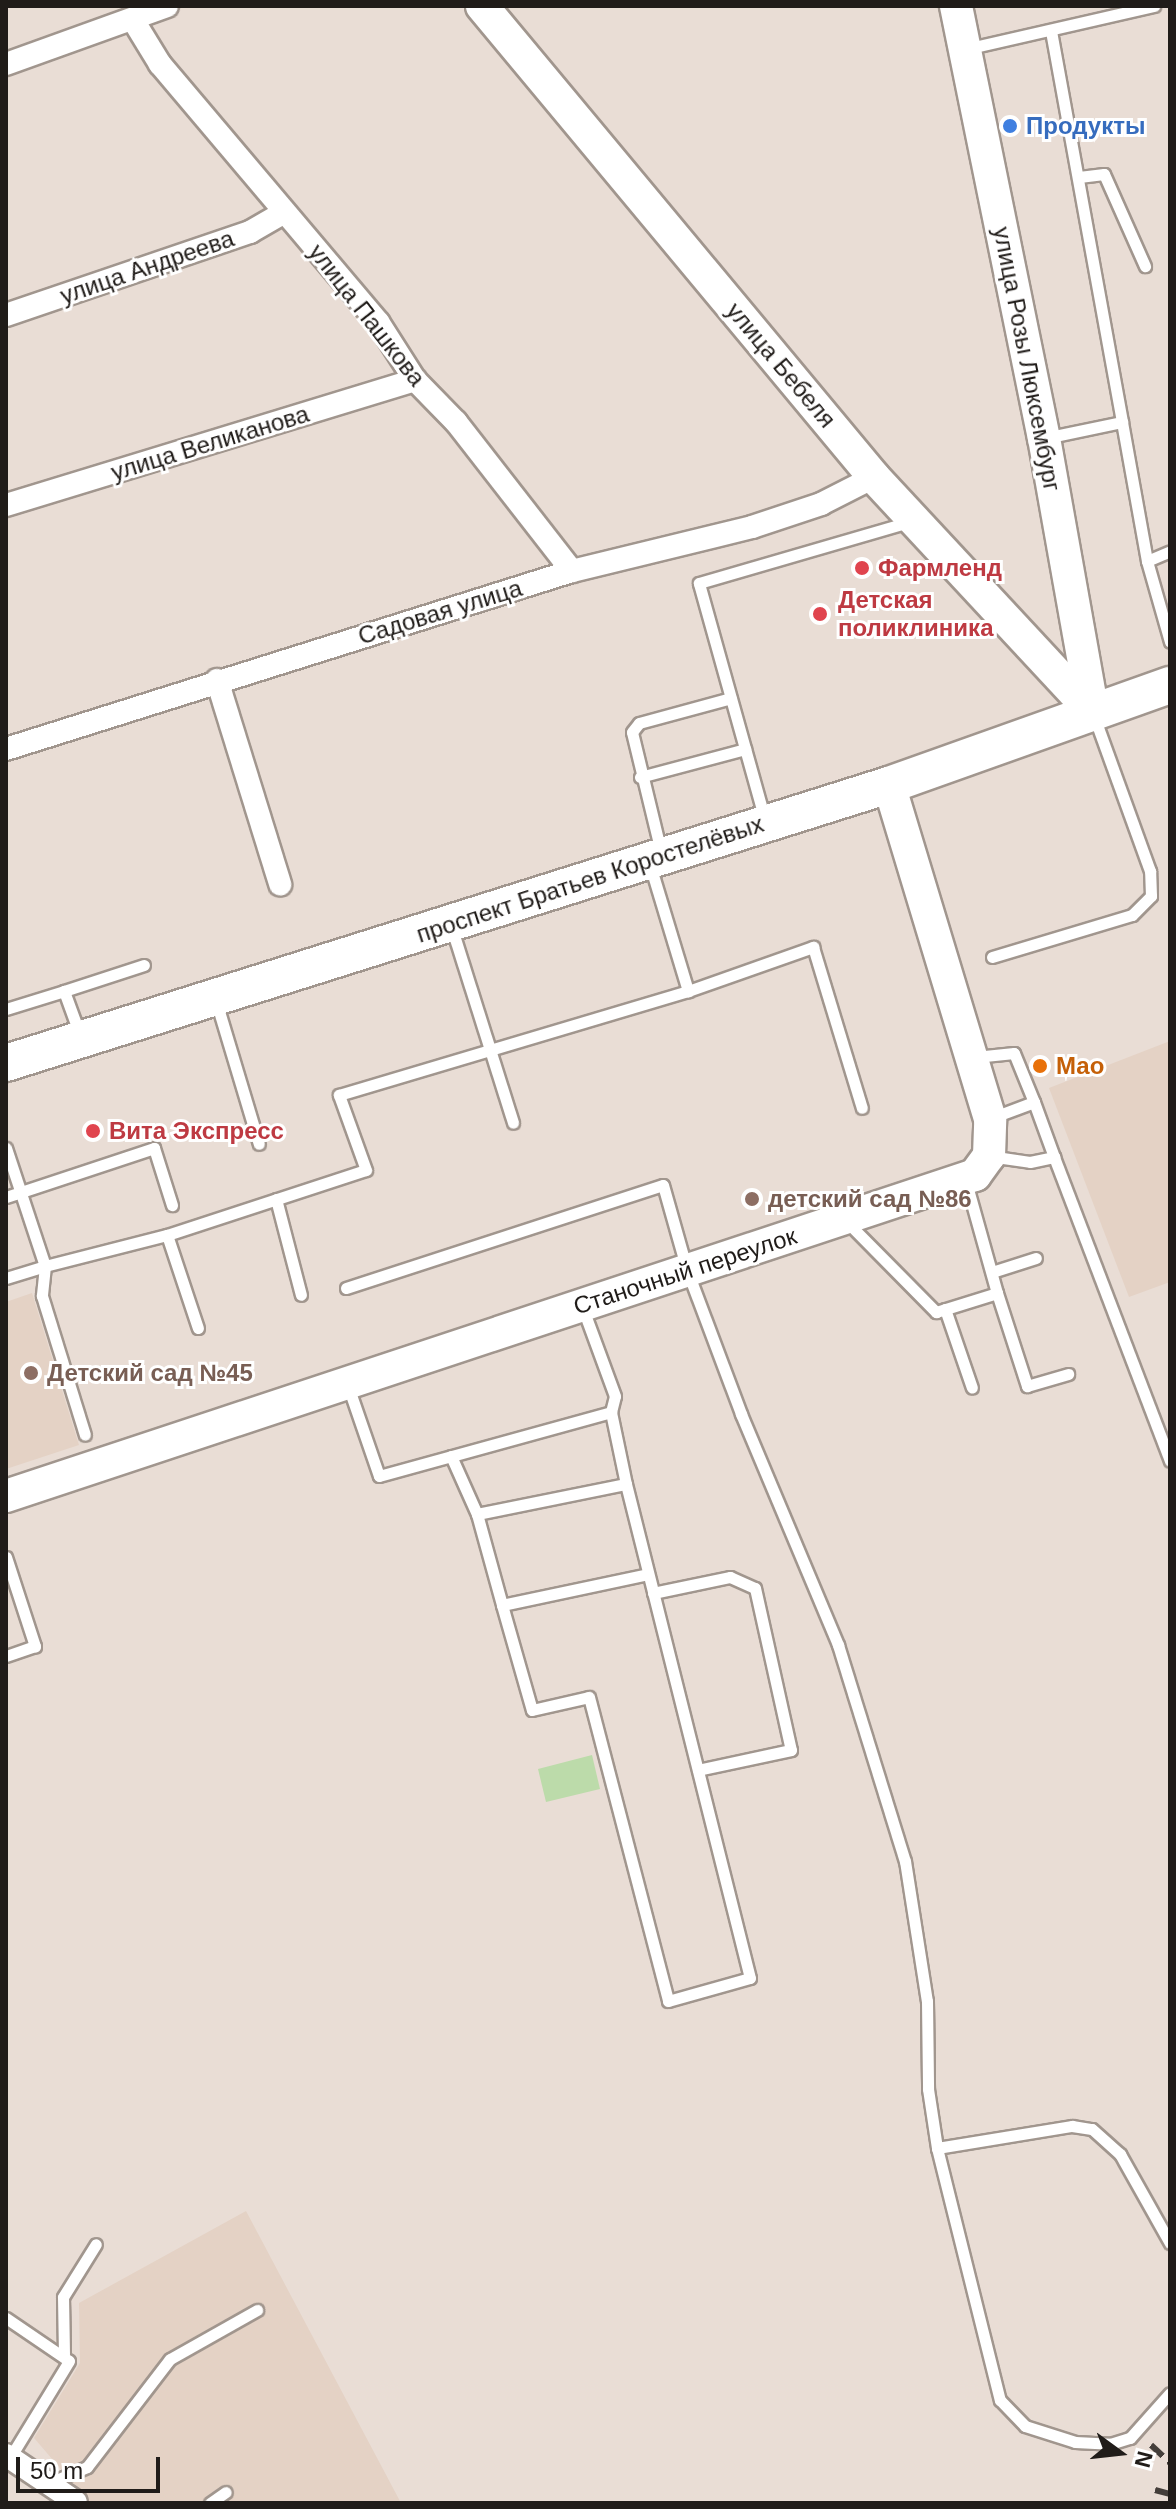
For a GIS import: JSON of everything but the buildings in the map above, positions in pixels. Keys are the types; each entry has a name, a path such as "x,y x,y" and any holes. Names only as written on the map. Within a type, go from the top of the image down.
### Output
{"main road":[{"name":"проспект Братьев Коростелёвых","path":"6,1063 889,785 1170,685"}],"street":[{"path":"6,64 167,6"},
{"name":"улица Бебеля","path":"482,6 912,521 1093,713"},
{"name":"улица Розы Люксембург","path":"956,6 1044,438 1093,713"},
{"name":"улица Пашкова","path":"133,20 160,64 378,322 415,380 456,422 572,571"},
{"name":"улица Андреева","path":"6,315 250,232 284,212"},
{"name":"улица Великанова","path":"6,505 415,380"},
{"name":"Садовая улица","path":"6,749 217,680 572,571 752,527 821,504 874,477"},
{"path":"217,680 280,884"},
{"path":"889,785 990,1119 989,1156"},
{"name":"Станочный переулок","path":"6,1496 965,1179 975,1175 989,1156"},
{"path":"8,2459 76,2502"}],"lane":[{"path":"965,50 1154,6"},
{"path":"1051,31 1147,561 1170,642"},
{"path":"1079,177 1104,174 1145,266"},
{"path":"1044,438 1122,422"},
{"path":"765,823 699,583 912,521"},
{"path":"1147,561 1170,551"},
{"path":"688,991 632,743 639,723 731,698"},
{"path":"992,957 1132,915 1151,896 1150,871 1093,713"},
{"path":"640,777 745,749"},
{"path":"450,924 487,1050 513,1123"},
{"path":"6,1278 167,1235 366,1170 339,1095 688,991 813,947 862,1108"},
{"path":"6,1009 144,965"},
{"path":"64,991 82,1039"},
{"path":"215,997 259,1144"},
{"path":"973,1057 1014,1053 1170,1461"},
{"path":"990,1119 1034,1102"},
{"path":"6,1148 45,1266 42,1296 85,1435"},
{"path":"6,1197 154,1148 172,1205"},
{"path":"989,1156 1030,1162 1054,1157"},
{"path":"965,1179 1027,1386 1068,1374"},
{"path":"346,1288 663,1185 687,1270 838,1645 905,1861 927,2001 928,2089 937,2148 1000,2400 1025,2426 1075,2442 1110,2444 1130,2438 1170,2393"},
{"path":"276,1199 301,1295"},
{"path":"844,1218 936,1312 997,1293"},
{"path":"167,1235 198,1328"},
{"path":"992,1272 1036,1258"},
{"path":"451,1456 477,1514 532,1710 589,1697 668,2001 750,1978 626,1484 611,1412 615,1396 582,1305"},
{"path":"945,1309 972,1388"},
{"path":"347,1384 379,1476 611,1412"},
{"path":"477,1514 626,1484"},
{"path":"6,1557 35,1646 6,1656"},
{"path":"502,1605 648,1574"},
{"path":"653,1593 730,1577 755,1588 791,1750 698,1770"},
{"path":"937,2148 1072,2126 1092,2129 1120,2154 1170,2243"},
{"path":"64,2354 63,2297 96,2244"},
{"path":"48,2483 87,2467 170,2359 257,2310"},
{"path":"6,2318 64,2354 69,2361 63,2379 8,2459"},
{"path":"210,2503 226,2492"}],"shaded area":[{"path":"1170,1041 1170,1282 1129,1297 1049,1088"},
{"name":"Детский сад №45","path":"32,1293 79,1445 6,1469 6,1302"},
{"path":"246,2211 401,2503 90,2503 34,2438 80,2363 79,2303"}],"green space":[{"path":"592,1755 600,1789 546,1802 538,1769"}],"railway":[{"path":"1151,2445 1170,2463"},
{"path":"1155,2490 1170,2494"}],"place":[{"name":"Продукты","path":"1010,126"},
{"name":"Фармленд","path":"862,568"},
{"name":"Детская поликлиника","path":"820,614"},
{"name":"Мао","path":"1040,1066"},
{"name":"Вита Экспресс","path":"93,1131"},
{"name":"детский сад №86","path":"752,1199"},
{"name":"Детский сад №45","path":"31,1373"}]}
